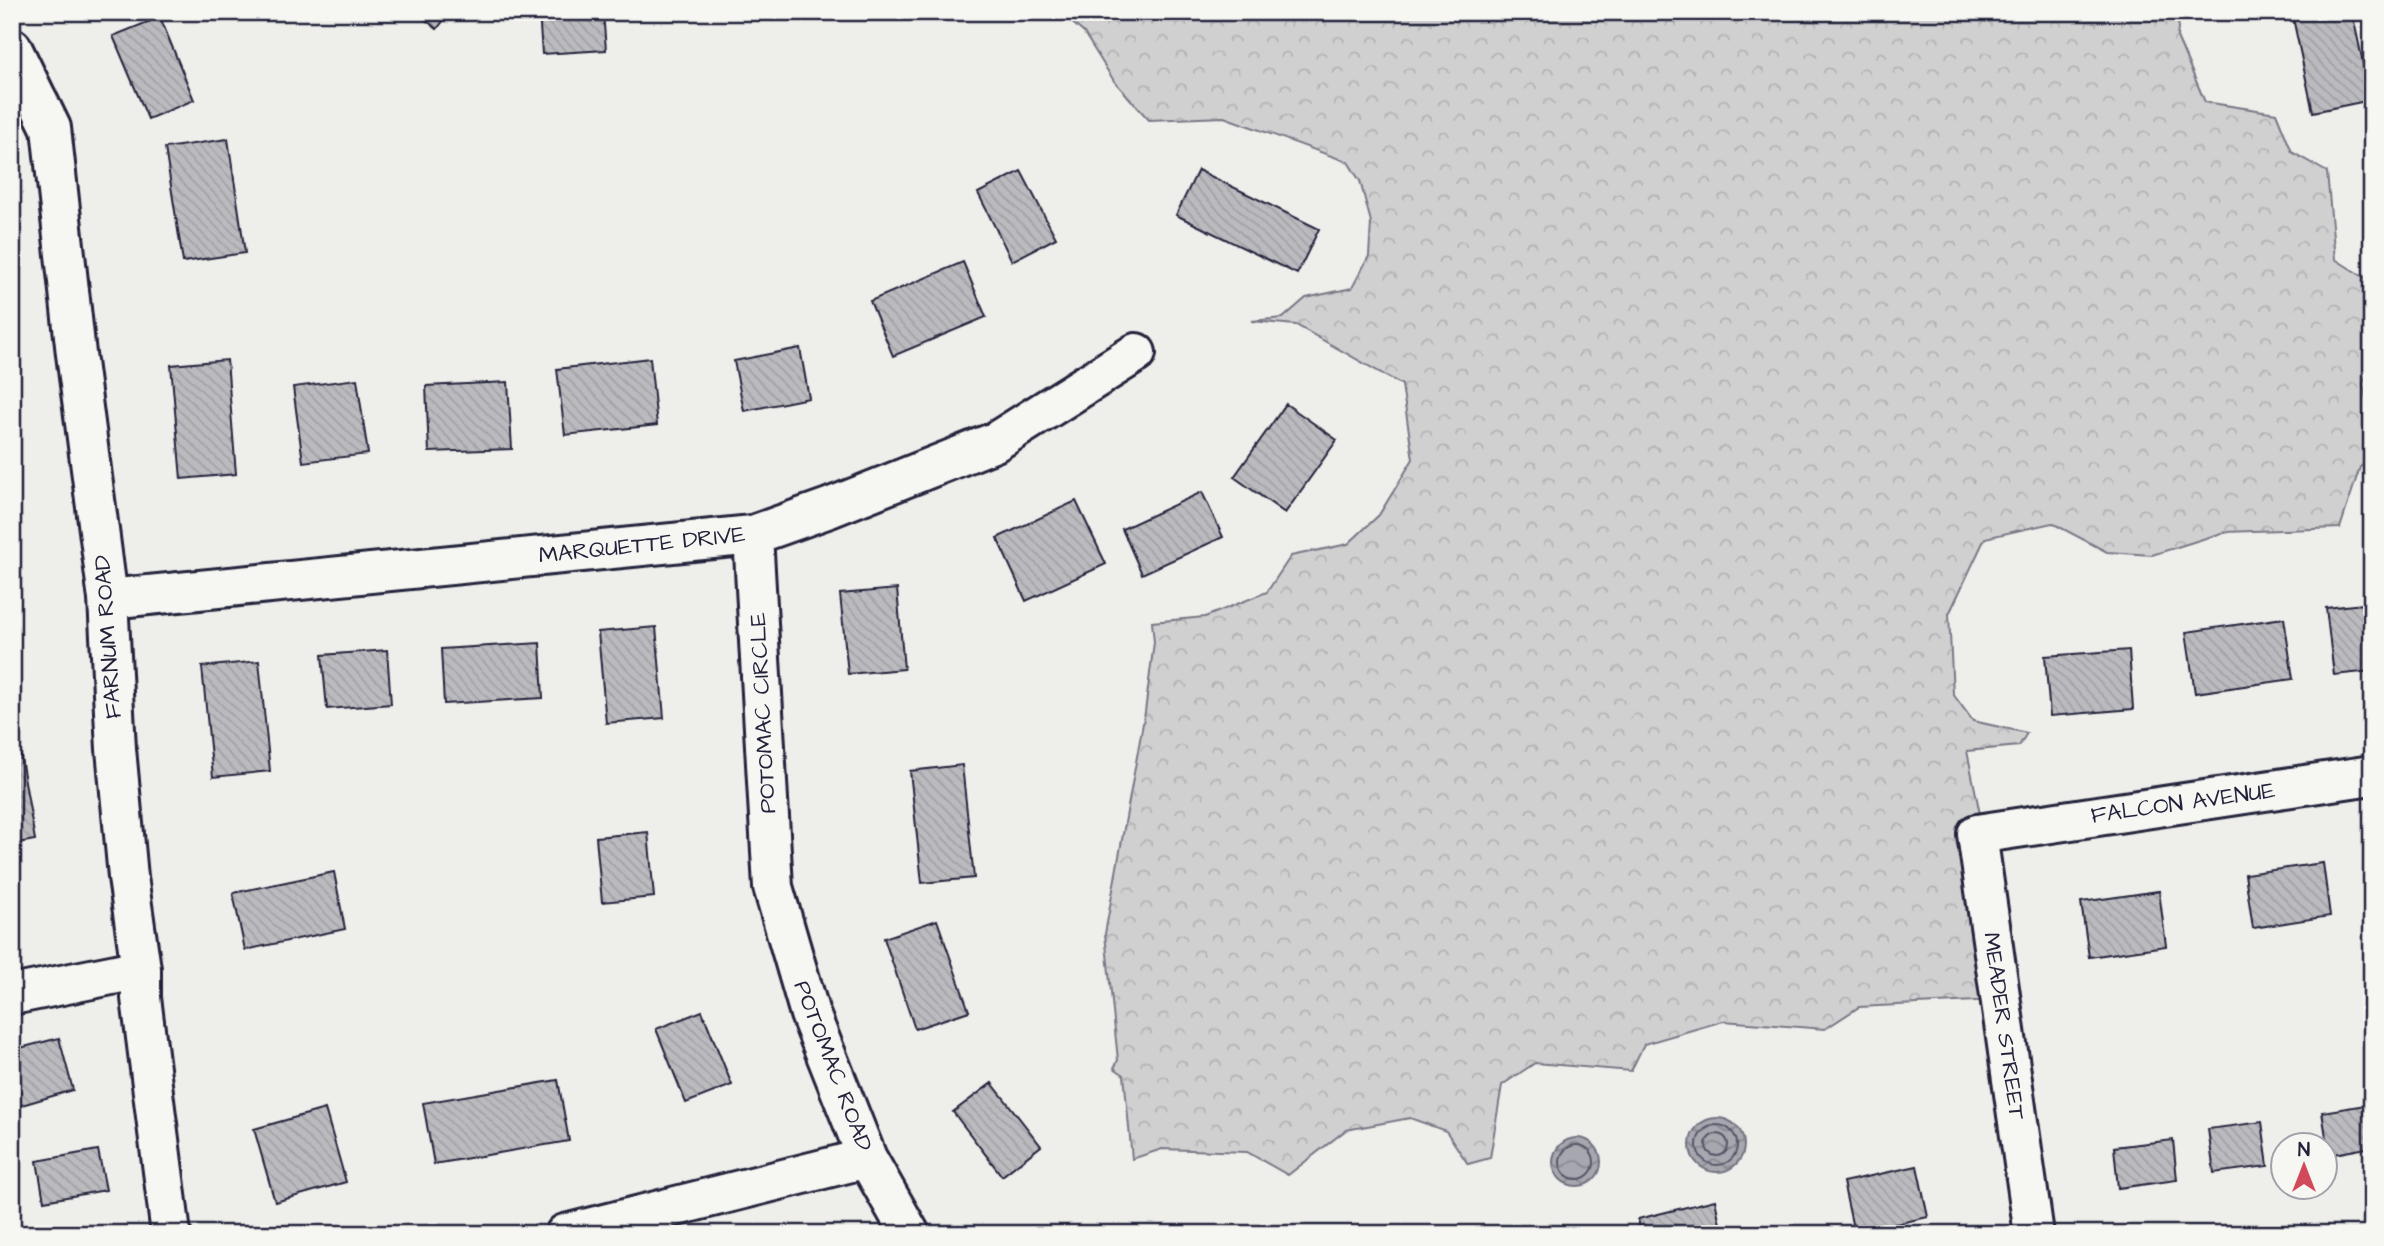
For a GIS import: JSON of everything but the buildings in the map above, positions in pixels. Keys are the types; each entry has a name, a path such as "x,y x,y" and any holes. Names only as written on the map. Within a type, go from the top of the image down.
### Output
{"street":[{"name":"FARNUM ROAD","path":"12,48 51,128 76,354 108,599 116,749 128,877 171,1234"},
{"name":"MARQUETTE DRIVE","path":"108,599 753,535 995,442 1136,353"},
{"name":"POTOMAC CIRCLE","path":"753,535 774,891"},
{"name":"FALCON AVENUE","path":"1994,831 2372,775"},
{"name":"MEADER STREET","path":"1994,831 1977,834 2034,1234"},
{"name":"POTOMAC ROAD","path":"774,891 810,1014 867,1158 910,1234"},
{"path":"12,995 141,969"},
{"path":"565,1234 867,1158"}],"green space":[{"path":"1060,12 2180,12 2177,37 2205,102 2276,113 2292,152 2327,172 2335,259 2365,278 2372,287 2372,359 2363,384 2372,424 2372,458 2360,467 2340,528 2225,532 2152,555 2107,552 2052,523 1985,538 1949,614 1953,694 1973,721 2027,733 2019,746 1967,751 1980,814 1995,1000 1859,1007 1825,1029 1723,1021 1644,1044 1631,1071 1535,1063 1502,1085 1490,1158 1468,1164 1446,1131 1410,1118 1346,1130 1288,1175 1247,1152 1162,1149 1132,1159 1124,1075 1114,1068 1118,1060 1105,934 1145,712 1154,642 1152,622 1205,617 1267,592 1291,556 1348,544 1379,515 1413,459 1402,385 1296,325 1251,321 1283,318 1306,298 1352,288 1369,256 1371,222 1360,181 1348,162 1224,117 1149,120 1114,81 1084,33"}],"water":[{"path":"1717,1118 1736,1126 1744,1145 1736,1164 1717,1172 1698,1164 1690,1145 1698,1126"},
{"path":"1577,1138 1586,1139 1594,1145 1600,1153 1600,1171 1594,1179 1586,1185 1577,1186 1568,1185 1560,1179 1554,1171 1553,1162 1554,1153 1560,1145 1568,1139"}]}
